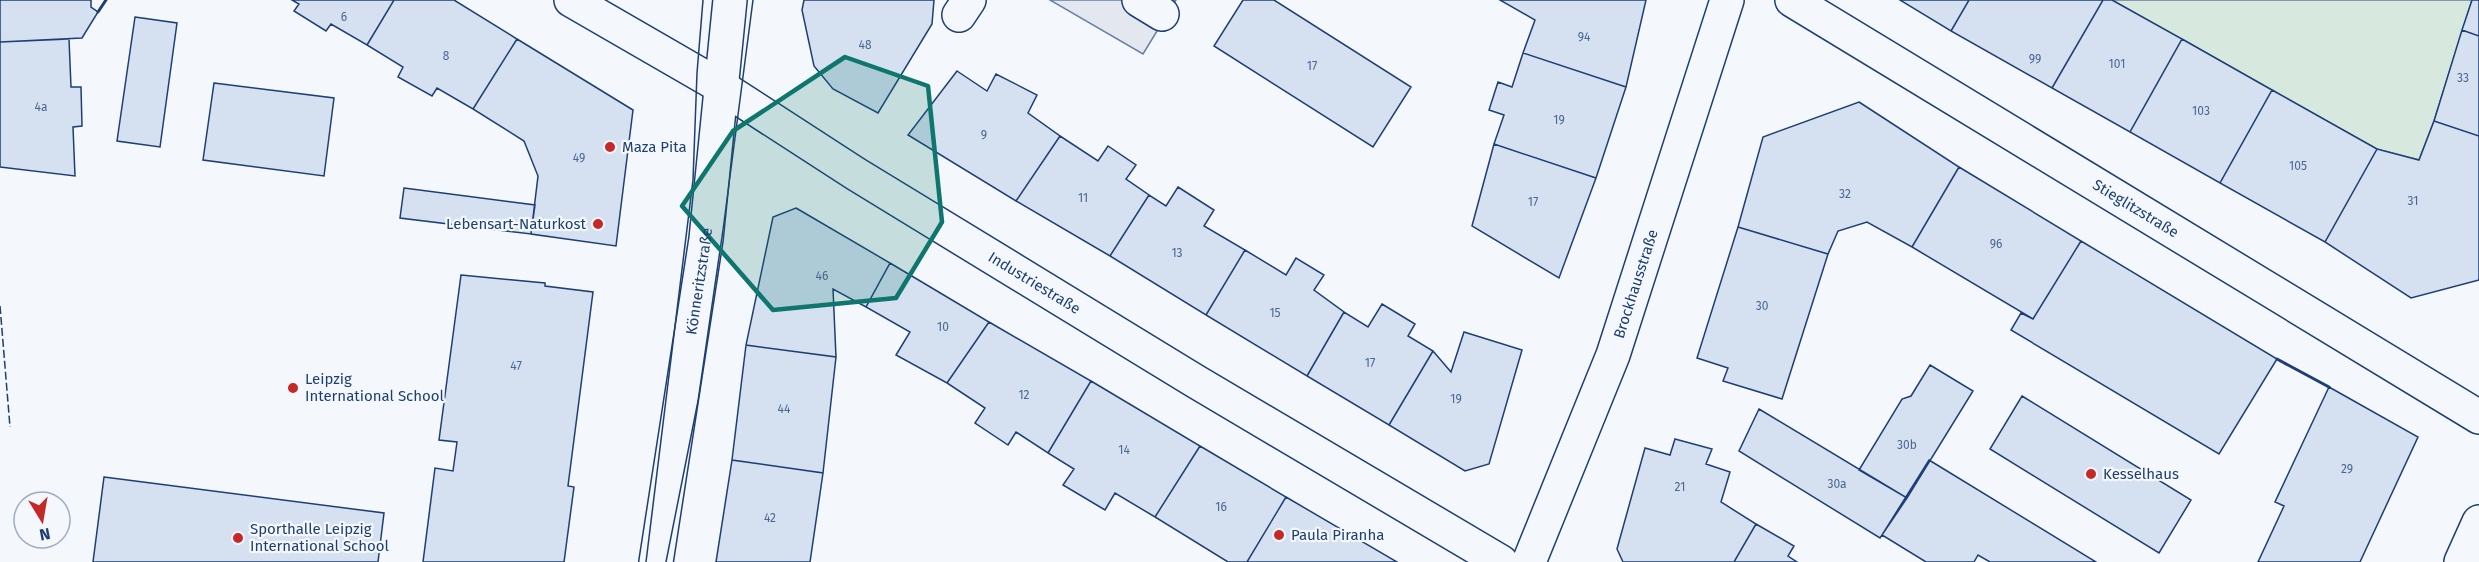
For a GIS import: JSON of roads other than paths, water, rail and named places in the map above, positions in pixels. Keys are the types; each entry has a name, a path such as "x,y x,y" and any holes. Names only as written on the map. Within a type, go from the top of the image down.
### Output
{"street":[{"name":"Industriestraße","path":"571,0 720,86 840,164 1185,375 1501,562"},
{"name":"Könneritzstraße","path":"656,562 706,239 729,0"},
{"name":"Brockhausstraße","path":"1529,562 1613,355 1727,0"},
{"name":"Stieglitzstraße","path":"1792,0 2479,417"},
{"path":"2461,562 2479,522"}],"tram line":[{"path":"646,562 693,180 697,73 703,0"},
{"path":"666,562 698,401 753,0"}],"place":[{"name":"Maza Pita","path":"610,147"},
{"name":"Lebensart-Naturkost","path":"598,224"},
{"name":"Leipzig International School","path":"293,388"},
{"name":"Kesselhaus","path":"2091,474"},
{"name":"Paula Piranha","path":"1279,535"},
{"name":"Sporthalle Leipzig International School","path":"238,538"}]}
